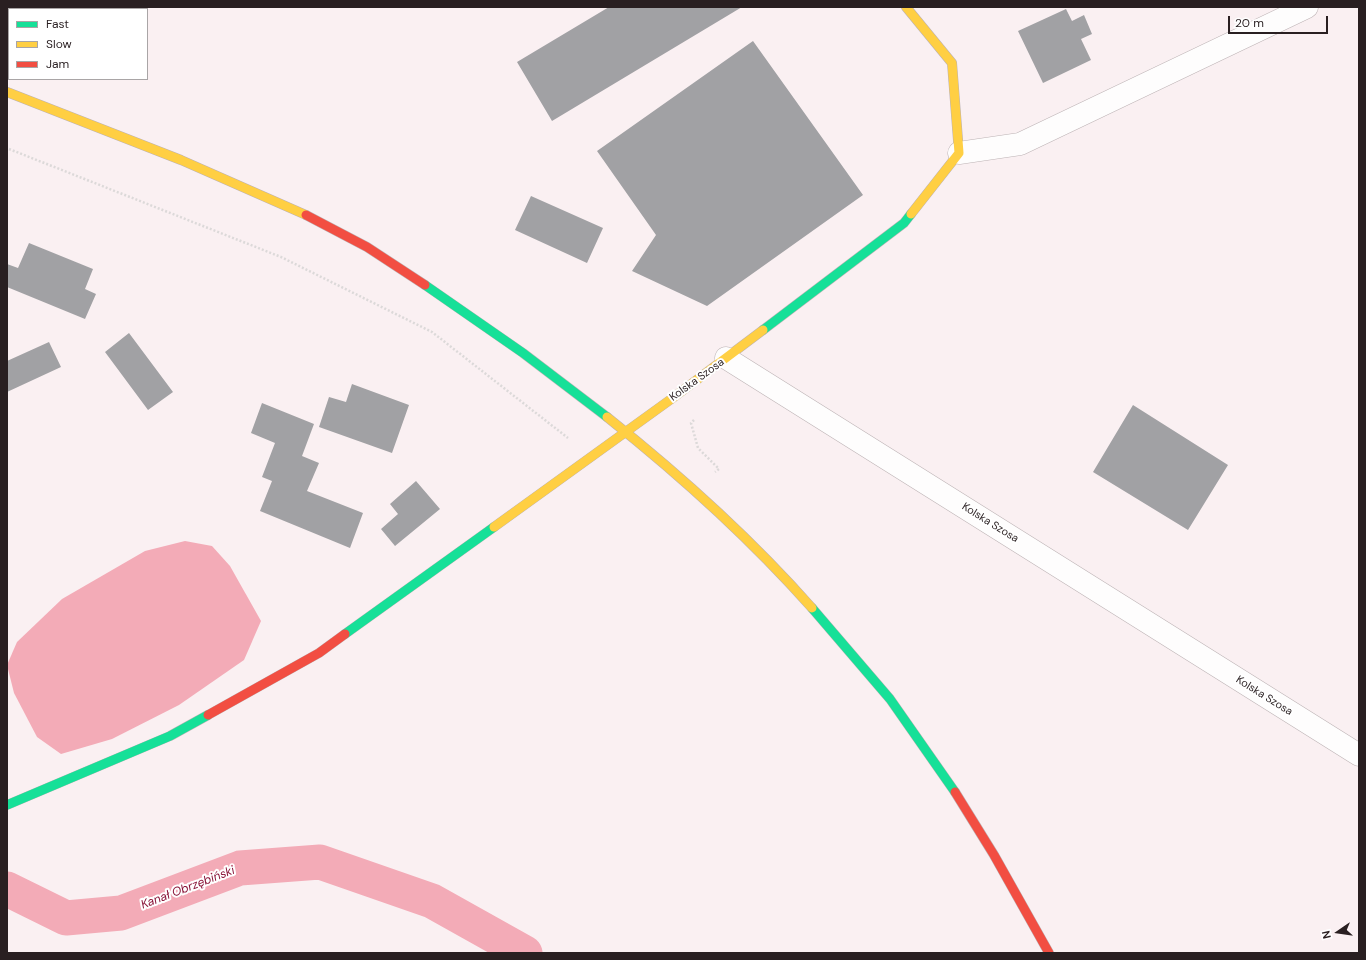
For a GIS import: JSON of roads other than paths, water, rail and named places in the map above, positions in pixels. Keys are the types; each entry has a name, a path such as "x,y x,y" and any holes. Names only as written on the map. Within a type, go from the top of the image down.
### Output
{"main road":[{"path":"726,358 904,223 959,153 952,63 906,7"},
{"path":"7,92 243,185 353,238 499,335 568,386 625,432 729,522 814,608 890,699 956,793 1016,890 1049,953"},
{"name":"Kolska Szosa","path":"7,805 170,736 319,653 726,358"}],"street":[{"path":"959,153 1020,144 1306,7"},
{"name":"Kolska Szosa","path":"726,358 1359,755"}],"waterway":[{"name":"Kanał Obrzębiński","path":"7,889 66,918 121,913 240,868 320,862 432,901 525,953"}]}
